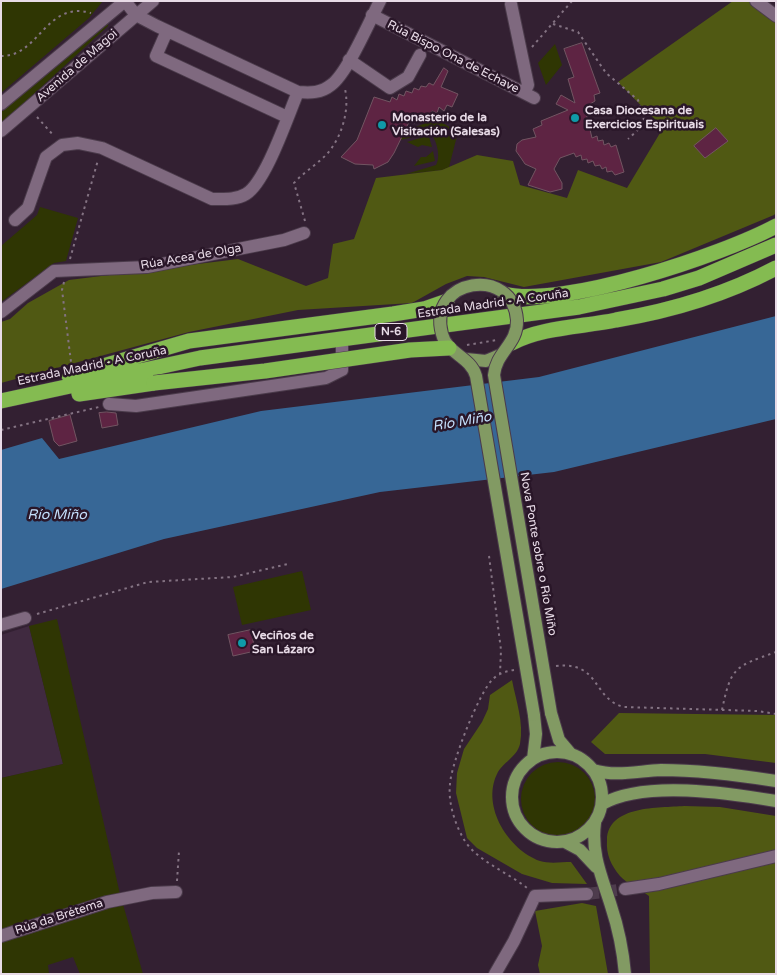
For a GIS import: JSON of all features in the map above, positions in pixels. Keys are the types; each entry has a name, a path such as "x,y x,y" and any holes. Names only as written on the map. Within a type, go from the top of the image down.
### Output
{"highway":[{"path":"504,294 527,297 567,292 659,271 747,240 776,226"},
{"name":"Estrada Madrid - A Coruña","path":"1,401 200,358 579,307 616,300 699,278 776,245"},
{"path":"505,341 616,320 676,306 737,286 776,268"},
{"path":"1,392 73,376 189,341 393,314 424,309 447,301"},
{"path":"1,409 81,393 154,382 265,371 410,350 449,348"}],"main road":[{"path":"466,359 486,361 500,355 505,341 516,333 517,321 511,302 504,294 493,287 480,284 467,286 456,291 447,301 442,311 440,323 442,334 449,348 466,359 475,372 478,383 534,715 536,741 533,758"},
{"name":"Nova Ponte sobre o Río Miño","path":"500,355 495,368 495,380 551,713 559,740 570,753"},
{"path":"595,823 580,837 565,842 550,842 535,837 523,827 515,814 512,798 514,783 521,769 533,758 551,752 570,753 583,760 593,770 601,786 602,804 595,823 593,844 598,870 615,920 625,974"},
{"path":"593,770 613,774 660,770 710,772 776,781"},
{"path":"602,804 625,794 696,791 716,791 776,801"},
{"path":"565,842 580,850 598,870"}],"street":[{"path":"125,1 136,15"},
{"name":"Avenida de Magoi","path":"1,104 125,1"},
{"name":"Avenida de Magoi","path":"1,131 153,1"},
{"name":"Rúa Bispo Ona de Echave","path":"136,15 298,92 319,92 338,79 380,1"},
{"path":"756,1 774,11"},
{"path":"511,4 522,58"},
{"name":"Rúa Bispo Ona de Echave","path":"372,15 529,96 522,58"},
{"path":"167,31 156,56 288,117"},
{"path":"348,60 390,88 408,77 420,55"},
{"path":"15,220 28,208 46,157 62,146 78,143 102,148 212,199 238,197 246,194 258,182 298,92"},
{"name":"Rúa Acea de Olga","path":"1,312 54,271 146,266 284,240 304,233"},
{"path":"109,404 136,406 326,378 342,370 342,338"},
{"path":"1,625 25,618"},
{"path":"625,889 659,884 776,856"},
{"name":"Rúa da Brétema","path":"1,936 106,902 152,893 176,892"},
{"path":"495,974 514,942 535,896 587,894"}],"path":[{"path":"522,58 572,1"},
{"path":"1,56 9,56 23,49 53,18 66,11 85,10 96,14"},
{"path":"553,24 578,32 606,73 638,100 644,120 639,129 628,139"},
{"path":"304,233 305,221 294,184 327,154 334,144 346,110 344,88"},
{"path":"34,114 57,140"},
{"path":"69,262 100,155"},
{"path":"66,275 62,290 73,376"},
{"path":"465,346 505,341"},
{"path":"1,430 109,404"},
{"path":"489,556 501,650 500,674"},
{"path":"25,618 148,582 233,577 288,564"},
{"path":"722,710 728,680 743,664 776,652"},
{"path":"176,892 179,851"}],"shaded area":[{"path":"29,626 63,764 1,778 1,635"}],"green space":[{"path":"1,1 103,1 89,18 1,93"},
{"path":"733,1 755,1 776,19 776,213 774,215 661,262 524,287 484,277 467,276 446,284 412,303 298,310 189,332 1,383 1,322 10,319 28,303 69,280 238,259 306,286 328,278 333,244 354,239 376,178 442,170 477,155 513,161 520,185 567,198 578,170 627,188 663,128 618,82"},
{"path":"108,23 108,26 1,124 1,112"},
{"path":"555,44 562,65 546,85 538,63"},
{"path":"436,119 458,132 449,167 442,170 406,174 436,165 438,149 430,133 400,140 400,133"},
{"path":"427,136 432,147 422,145 418,147 407,142"},
{"path":"433,151 435,161 414,166 421,157 426,157"},
{"path":"40,207 78,218 66,261 54,263 1,302 1,246 37,215"},
{"path":"302,571 311,610 242,625 233,587"},
{"path":"57,619 120,894 1,931 1,778 63,764 29,626"},
{"path":"512,680 521,728 520,744 516,753 502,766 497,774 493,787 495,813 501,826 518,847 540,861 551,863 571,862 587,884 552,883 522,874 477,848 467,838 456,793 457,773 464,749 482,722 488,709 490,695"},
{"path":"619,713 776,715 776,763 705,754 605,754 591,742"},
{"path":"551,762 565,762 579,768 589,778 595,792 593,813 579,830 565,836 551,836 537,830 527,820 521,806 521,792 527,778 537,768"},
{"path":"684,806 720,807 776,816 776,974 650,974 649,896 626,882 617,872 608,855 607,840 610,829 616,820 625,814 649,808"},
{"path":"122,901 143,974 80,974 73,957 48,965 49,974 1,974 1,939"},
{"path":"582,903 596,906 608,974 540,974 538,965 542,946 535,911"}],"water":[{"name":"Río Miño","path":"776,316 776,419 554,472 380,492 164,539 1,589 1,450 42,438 59,459 261,411 539,377"}],"building":[{"name":"Casa Diocesana de Exercicios Espirituais","path":"582,43 600,93 594,95 595,101 590,104 592,110 586,113 592,138 597,136 598,141 603,140 604,145 609,143 611,147 616,145 624,172 615,175 612,171 607,172 606,167 602,169 600,165 595,166 593,161 588,163 587,159 582,160 581,155 576,157 574,153 560,158 554,169 562,183 562,189 550,192 528,185 536,169 525,164 516,151 517,144 522,140 536,137 533,129 542,125 541,121 568,110 556,104 561,95 575,103 568,79 574,77 564,49"},
{"name":"Monasterio de la Visitación (Salesas)","path":"444,68 448,71 441,87 458,94 452,107 447,105 444,111 439,107 437,113 432,111 429,116 425,114 423,120 418,117 415,123 410,120 388,162 374,169 373,165 355,164 341,157 357,140 374,97 390,102 392,97 397,100 399,94 404,96 406,91 412,93 414,88 419,90 421,86 426,87 429,83 433,85"},
{"path":"716,128 728,141 705,158 694,146"},
{"path":"99,413 116,413 118,425 102,428"},
{"path":"70,415 77,441 59,446 54,441 49,421"},
{"name":"Veciños de San Lázaro","path":"251,630 255,651 233,656 228,635"}],"tunnel":[{"path":"587,894 625,889"}],"place":[{"name":"Casa Diocesana de Exercicios Espirituais","path":"575,118"},
{"name":"Monasterio de la Visitación (Salesas)","path":"382,125"},
{"name":"Veciños de San Lázaro","path":"242,643"}]}
